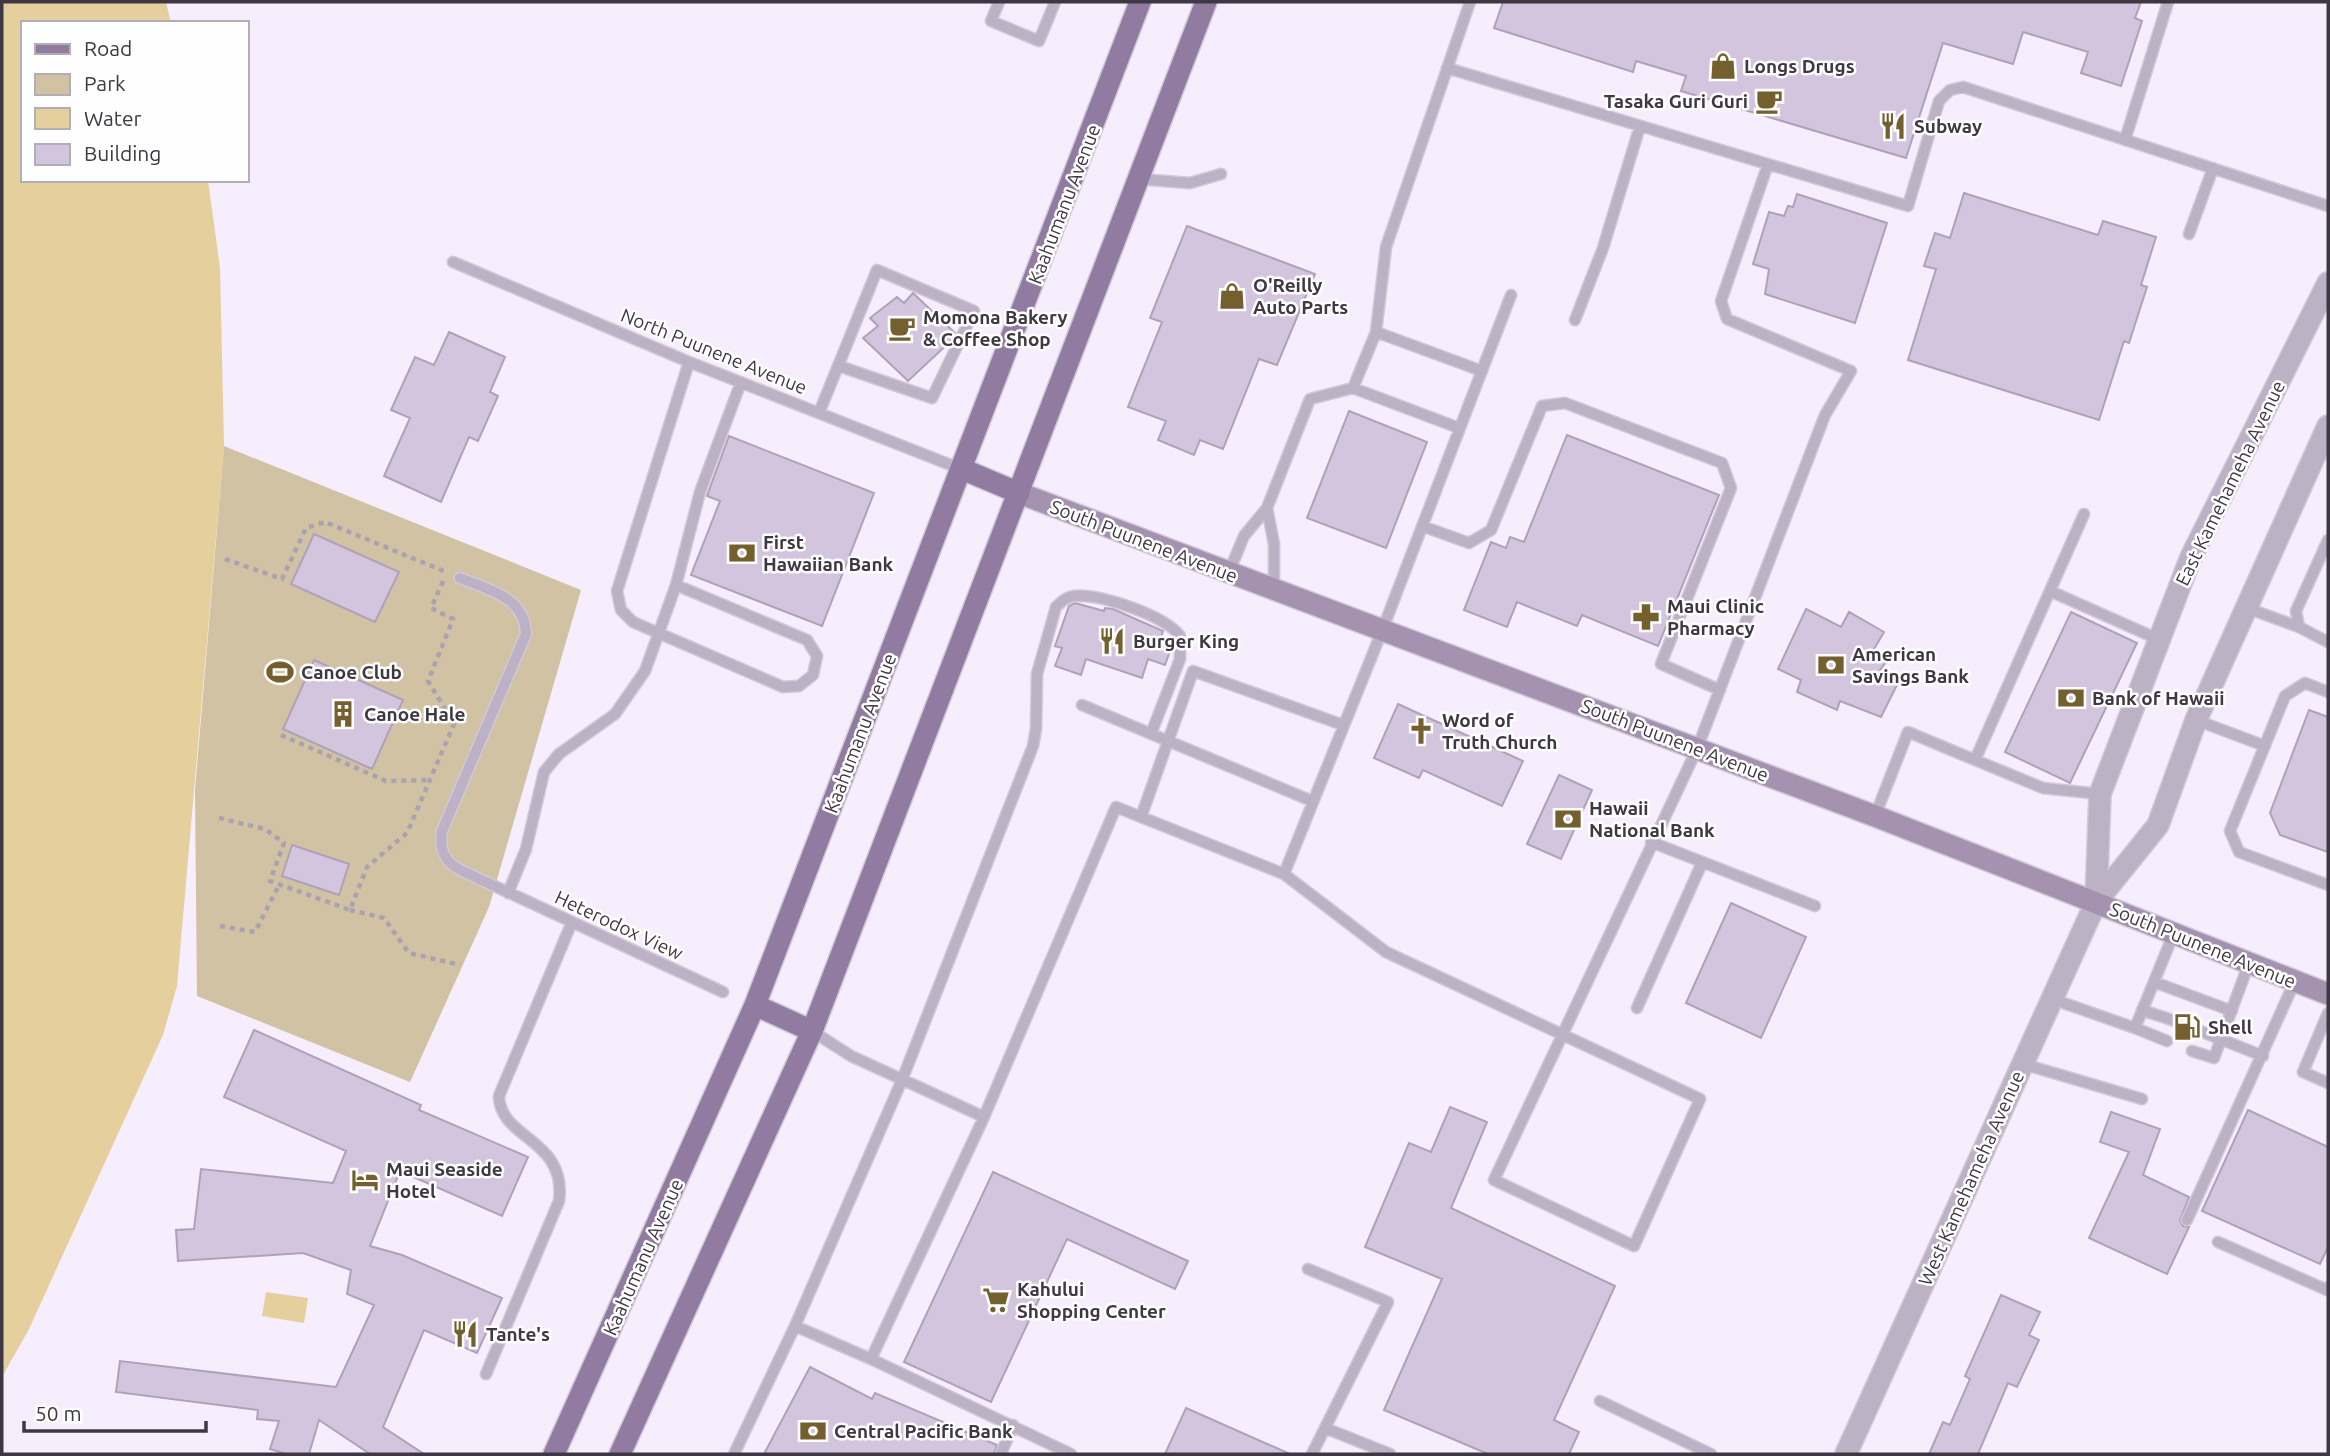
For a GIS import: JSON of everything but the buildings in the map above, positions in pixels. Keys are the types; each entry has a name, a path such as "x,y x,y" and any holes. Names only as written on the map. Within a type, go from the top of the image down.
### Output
{"main road":[{"name":"Kaahumanu Avenue","path":"554,1454 755,1005 1140,2"},
{"path":"620,1454 812,1031 1206,2"},
{"path":"962,469 1019,493"},
{"name":"South Puunene Avenue","path":"1019,493 1875,816 2328,994"},
{"path":"755,1005 812,1031"}],"street":[{"name":"East Kamehameha Avenue","path":"2096,902 2100,794 2192,557 2328,284"},
{"path":"2096,902 2158,825 2196,720 2324,449 2328,426"},
{"name":"West Kamehameha Avenue","path":"1846,1454 2096,902"}],"lane":[{"path":"999,2 991,21 1039,41 1055,2"},
{"path":"1353,388 1376,332 1385,247 1470,2"},
{"path":"2125,140 2168,2"},
{"path":"1447,68 1908,206 1939,101 1948,91 1960,87 1970,87 2328,206"},
{"path":"1576,320 1603,248 1640,126"},
{"path":"871,1359 984,1117 1116,807 1284,874 1386,951 1560,1035 1700,1099 1634,1246 1494,1180 1560,1035 1697,749 1825,415 1851,371 1727,319 1721,302 1768,164"},
{"path":"2189,234 2213,167"},
{"path":"1138,178 1190,183 1221,174"},
{"name":"North Puunene Avenue","path":"453,262 689,362 962,469"},
{"path":"819,413 877,270 974,311 932,398 839,366"},
{"path":"1284,874 1382,631 1511,295"},
{"path":"1376,332 1482,371"},
{"path":"676,585 807,640 816,653 816,669 804,684 783,687 626,616 618,604 617,591 689,362"},
{"path":"504,891 526,849 544,772 559,754 602,725 627,701 645,671 676,585 700,492 741,382"},
{"path":"1228,573 1244,536 1267,508 1310,399 1353,388 1459,428"},
{"path":"1422,526 1469,543 1492,530 1542,406 1565,403 1722,463 1731,488 1661,664 1720,690"},
{"path":"1267,508 1274,544 1274,590"},
{"path":"1975,760 2084,514"},
{"path":"2299,626 2296,611 2328,540"},
{"name":"Heterodox View","path":"460,578 510,600 523,615 526,628 524,647 442,831 442,852 451,864 504,891 723,992"},
{"path":"2050,591 2160,640"},
{"path":"734,1454 795,1326 902,1080 1032,746 1036,729 1037,674 1056,607 1072,596 1096,597 1164,620 1180,636 1181,659 1151,734"},
{"path":"2247,608 2299,626 2328,642"},
{"path":"1141,817 1193,671 1343,725"},
{"path":"2328,692 2305,684 2285,696 2230,831 2239,852 2328,886"},
{"path":"1083,705 1312,801"},
{"path":"2196,720 2265,746"},
{"path":"1875,816 1908,732 2042,788 2100,794"},
{"path":"1651,842 1815,906"},
{"path":"1637,1009 1702,863"},
{"path":"486,1374 559,1201 559,1174 552,1158 506,1117 499,1096 572,922"},
{"path":"2135,1028 2174,933"},
{"path":"2192,1051 2214,1058 2249,963"},
{"path":"2187,1220 2295,981"},
{"path":"2154,982 2232,1011"},
{"path":"2052,998 2167,1041"},
{"path":"2143,1010 2175,1021"},
{"path":"2328,1013 2303,1072 2328,1083"},
{"path":"812,1031 851,1056 984,1117"},
{"path":"2200,1031 2263,1056"},
{"path":"2022,1064 2142,1099"},
{"path":"2217,1242 2327,1290 2328,1287"},
{"path":"1308,1269 1388,1302 1312,1454"},
{"path":"795,1326 1071,1454"},
{"path":"1600,1401 1711,1454"},
{"path":"1001,1454 1013,1425"},
{"path":"1325,1428 1390,1454"}],"path":[{"path":"225,559 282,579 306,528 325,522 447,573 431,608 453,619 428,681 454,724 407,833 367,867 350,910"},
{"path":"281,735 386,781 430,780"},
{"path":"219,818 265,829 284,843 270,881 350,910 384,918 409,953 460,965"},
{"path":"220,926 255,932 279,885"}],"green space":[{"path":"224,446 581,590 489,907 410,1082 197,996 195,790"}],"water":[{"path":"2,2 166,2 171,21 21,21 21,182 208,182 220,268 224,446 177,986 163,1035 29,1329 2,1377"},
{"path":"266,1292 308,1298 304,1323 262,1316"}],"place":[{"name":"Longs Drugs","path":"1723,66"},
{"name":"Tasaka Guri Guri","path":"1769,101"},
{"name":"Subway","path":"1893,126"},
{"name":"O'Reilly Auto Parts","path":"1232,296"},
{"name":"Momona Bakery & Coffee Shop","path":"902,328"},
{"name":"First Hawaiian Bank","path":"742,553"},
{"name":"Maui Clinic Pharmacy","path":"1646,617"},
{"name":"Burger King","path":"1112,641"},
{"name":"American Savings Bank","path":"1831,665"},
{"name":"Canoe Club","path":"280,672"},
{"name":"Bank of Hawaii","path":"2071,698"},
{"name":"Canoe Hale","path":"343,714"},
{"name":"Word of Truth Church","path":"1421,731"},
{"name":"Hawaii National Bank","path":"1568,819"},
{"name":"Shell","path":"2187,1027"},
{"name":"Maui Seaside Hotel","path":"365,1180"},
{"name":"Kahului Shopping Center","path":"996,1300"},
{"name":"Tante's","path":"465,1334"},
{"name":"Central Pacific Bank","path":"813,1431"}]}
